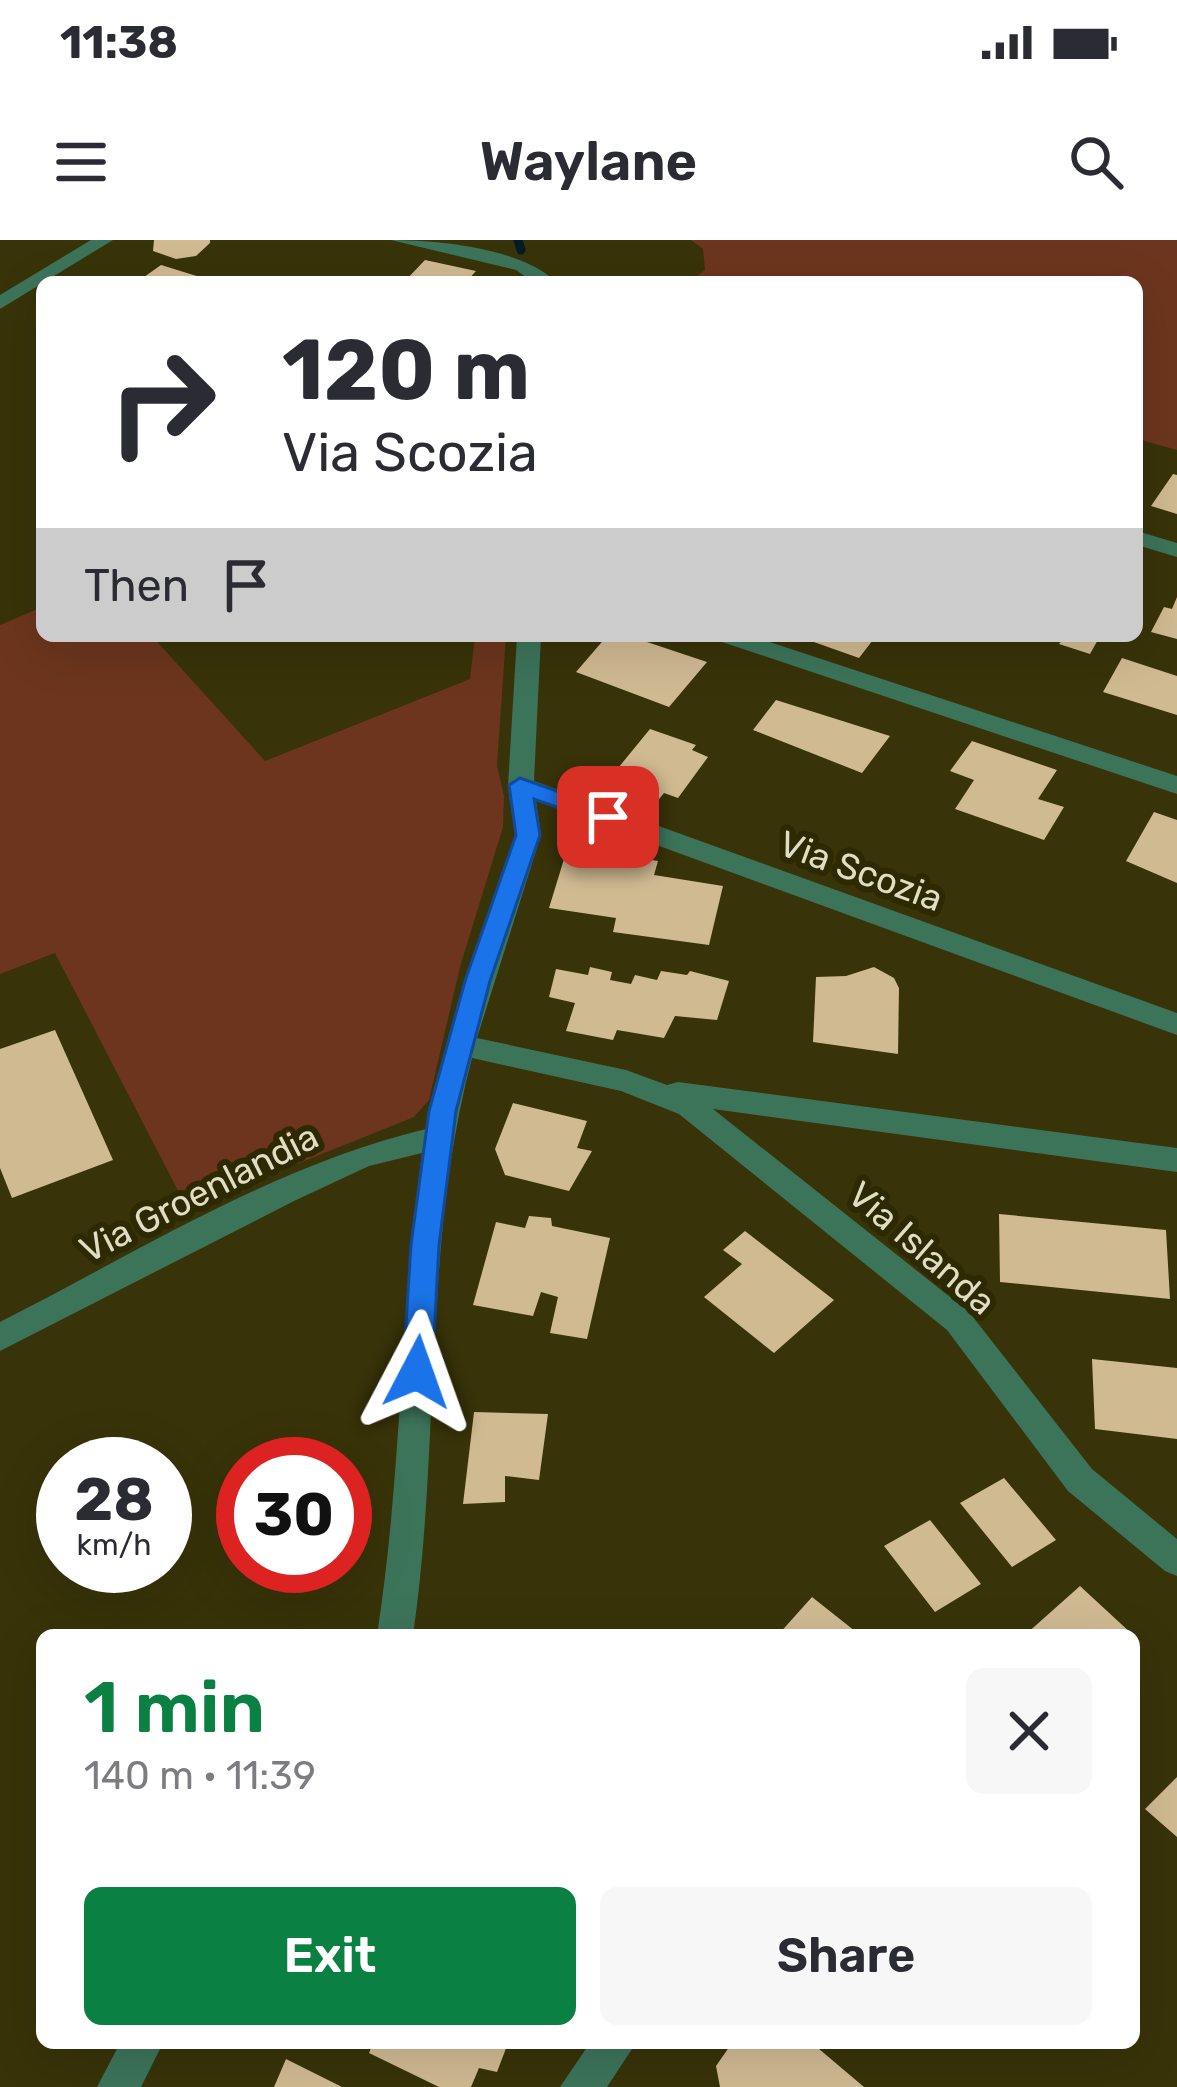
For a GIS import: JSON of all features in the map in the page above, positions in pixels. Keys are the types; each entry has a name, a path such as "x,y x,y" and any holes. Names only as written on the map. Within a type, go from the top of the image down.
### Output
{"street":[{"path":"45,276 104,240"},
{"path":"400,240 522,266 537,276"},
{"path":"0,303 36,281"},
{"path":"1143,540 1177,550"},
{"path":"396,1629 406,1556 425,1245 440,1137 460,1045 528,835 520,785 530,642"},
{"path":"745,642 1177,785"},
{"name":"Via Scozia","path":"520,785 1177,1024"},
{"name":"Via Islanda","path":"460,1045 634,1085 753,1106 1177,1160"},
{"name":"Via Islanda","path":"634,1085 689,1106 958,1321 1080,1480 1177,1560"},
{"name":"Via Groenlandia","path":"0,1337 362,1156 440,1137"},
{"path":"118,2087 140,2049"},
{"path":"581,2087 611,2049"}],"shaded area":[{"path":"691,240 1177,240 1177,450 1143,441 1143,276 697,276 705,270 703,249"},
{"path":"36,610 36,642 157,642 265,761 470,679 474,642 506,642 497,766 504,796 503,827 460,967 429,1100 414,1117 187,1208 55,953 0,974 0,625"}],"building":[{"path":"154,240 210,243 196,256 176,259 153,251"},
{"path":"425,260 476,271 471,276 410,276"},
{"path":"161,265 197,276 145,276"},
{"path":"1173,474 1177,475 1177,514 1151,506"},
{"path":"1177,597 1177,639 1151,632 1164,607 1172,609"},
{"path":"602,642 647,642 707,662 669,707 576,672"},
{"path":"814,642 871,642 859,658"},
{"path":"1060,642 1097,642 1090,654"},
{"path":"1122,658 1177,676 1177,715 1103,692"},
{"path":"776,700 890,736 862,773 753,730"},
{"path":"650,729 696,745 692,750 708,757 678,798 664,793 656,803 605,784"},
{"path":"972,741 1057,770 1038,799 1064,807 1044,840 955,809 974,780 950,771"},
{"path":"1154,812 1177,820 1177,883 1126,861"},
{"path":"568,846 658,861 654,875 723,886 709,945 613,932 616,918 549,908"},
{"path":"590,967 612,972 610,980 631,984 635,975 657,980 661,971 687,975 690,971 729,981 717,1020 675,1016 664,1038 617,1030 613,1040 566,1031 575,1003 549,997 556,969 588,975"},
{"path":"874,967 894,978 899,988 898,1054 813,1042 816,977 846,976"},
{"path":"55,1030 113,1160 12,1198 0,1168 0,1049"},
{"path":"513,1103 587,1121 577,1148 592,1151 569,1191 505,1175 495,1149"},
{"path":"999,1214 1166,1230 1170,1299 1000,1282"},
{"path":"529,1216 551,1218 552,1226 610,1238 587,1339 550,1333 558,1297 541,1292 533,1316 473,1305 496,1222 525,1228"},
{"path":"745,1231 834,1300 774,1353 704,1297 742,1264 723,1250"},
{"path":"1092,1359 1177,1368 1177,1439 1095,1429"},
{"path":"474,1412 548,1414 539,1480 505,1476 505,1502 463,1504"},
{"path":"1004,1478 1056,1540 1012,1567 960,1503"},
{"path":"930,1520 981,1584 935,1612 884,1546"},
{"path":"1080,1586 1127,1629 1032,1629"},
{"path":"812,1597 852,1629 783,1629"},
{"path":"1177,1777 1177,1837 1145,1809"},
{"path":"371,2049 506,2049 497,2072 479,2068 471,2087 439,2087 369,2053"},
{"path":"728,2049 819,2049 864,2087 720,2087 716,2066"},
{"path":"286,2059 342,2087 274,2087"}],"waterway":[{"path":"518,240 521,250"}],"route":[{"path":"417,1372 425,1245 443,1111 478,981 528,835 520,785 608,817"}]}
